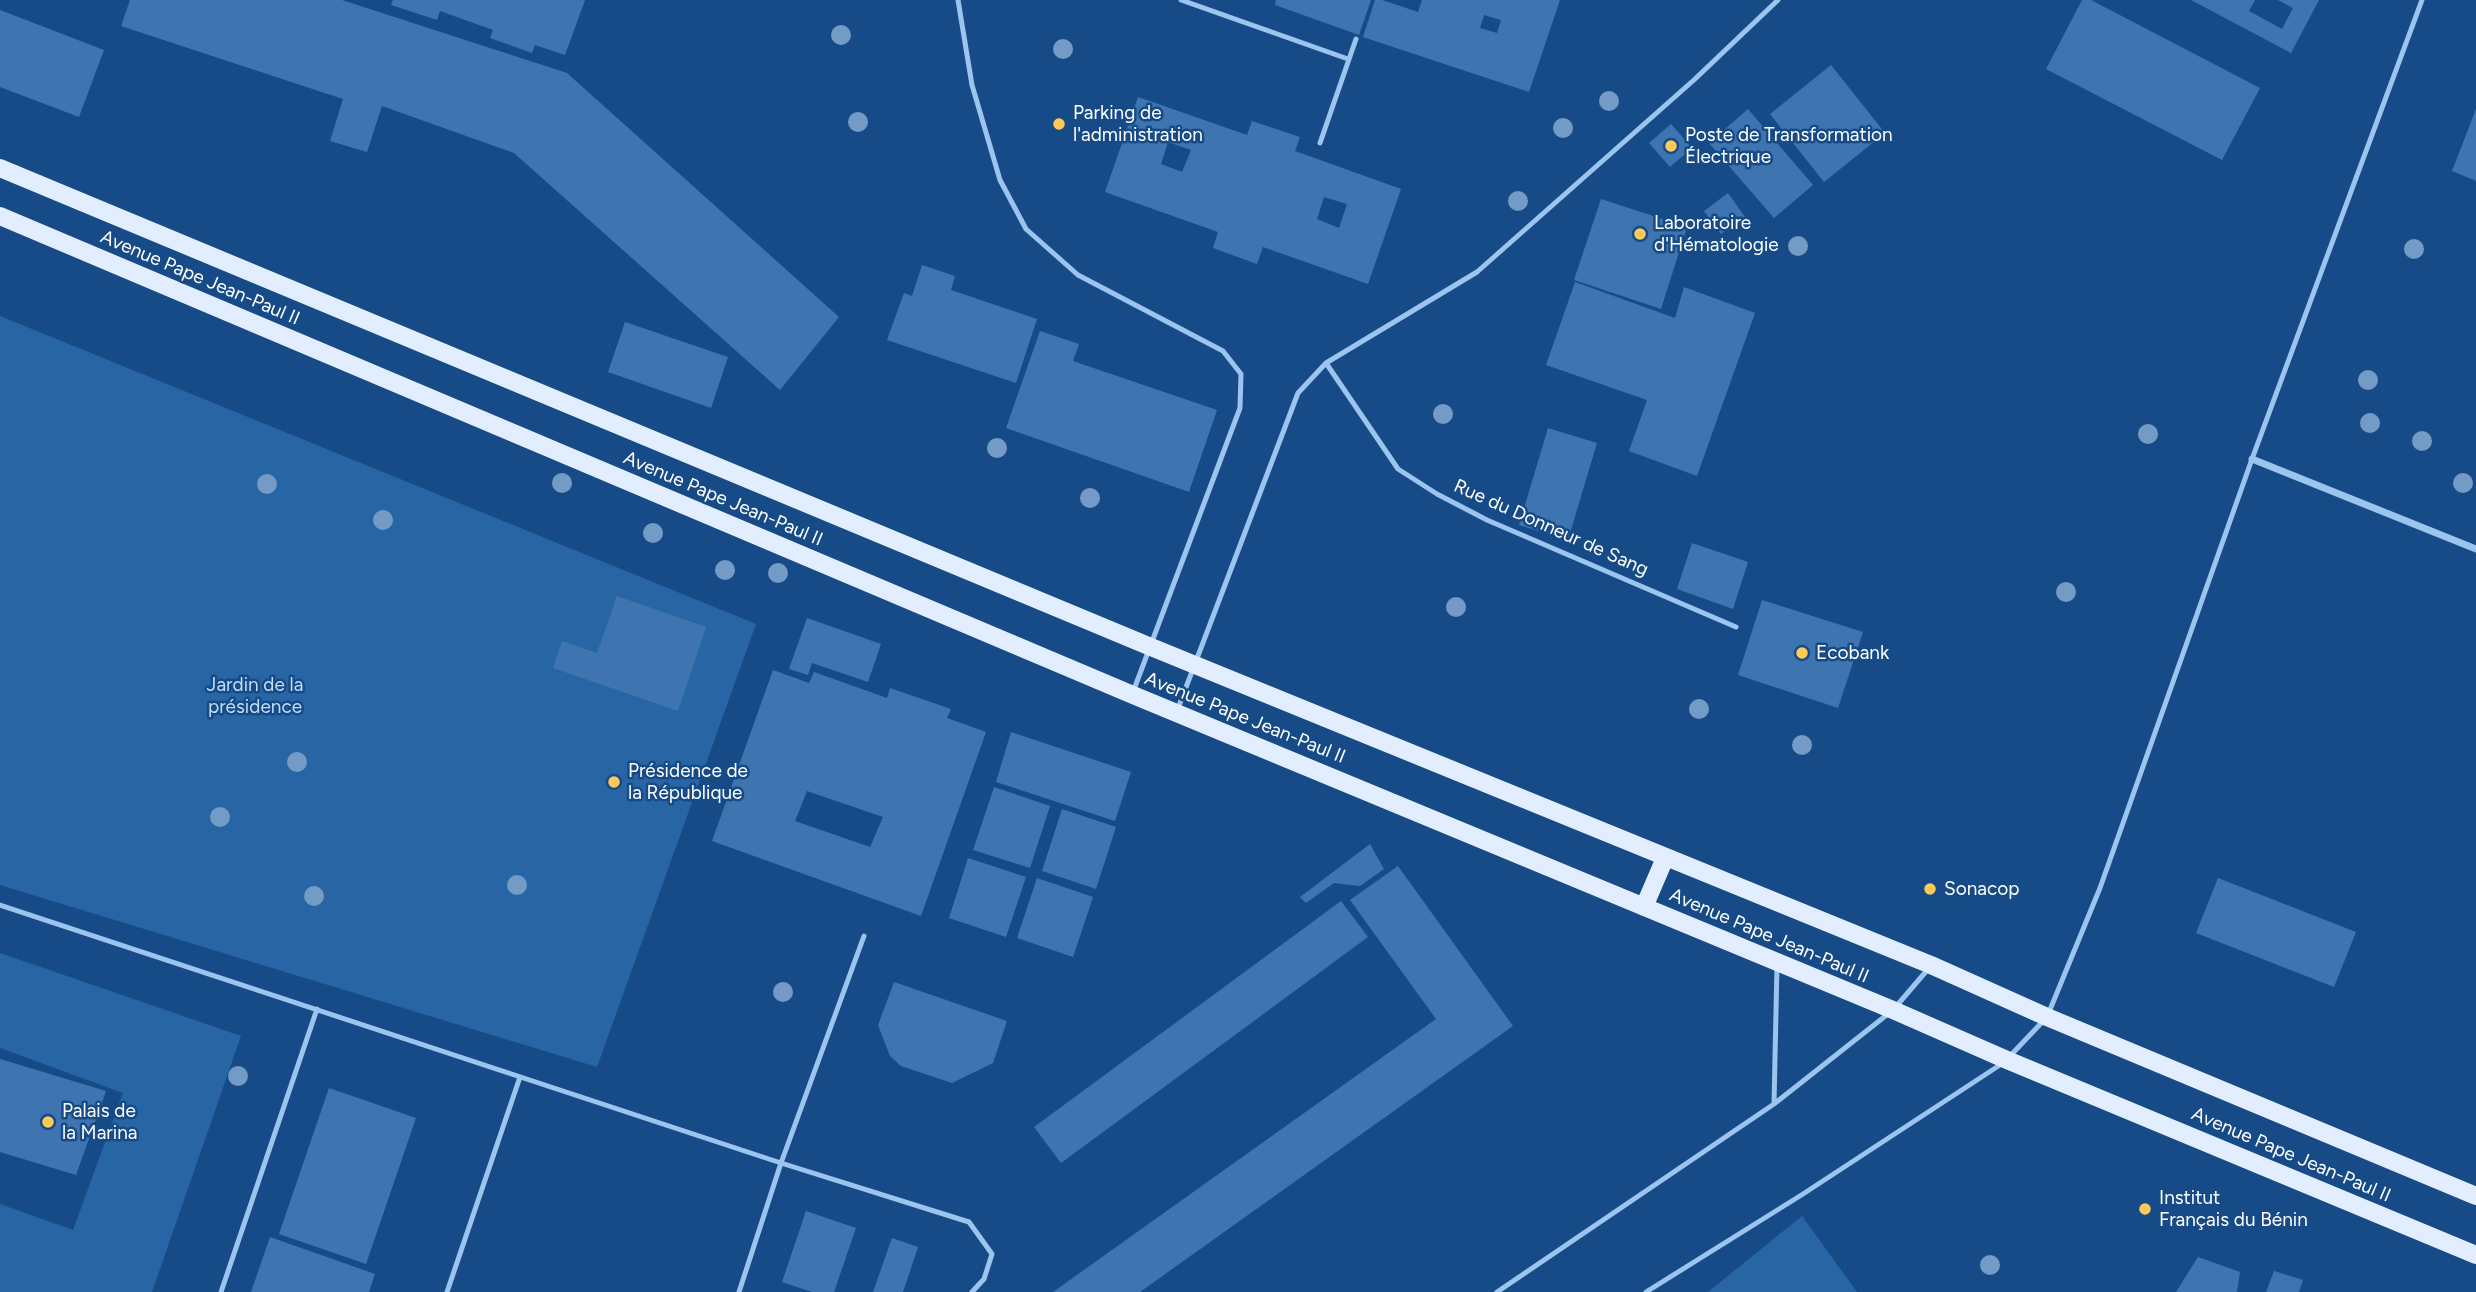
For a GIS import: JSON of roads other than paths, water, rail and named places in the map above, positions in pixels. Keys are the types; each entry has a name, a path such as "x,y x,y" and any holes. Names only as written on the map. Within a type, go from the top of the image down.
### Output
{"main road":[{"name":"Avenue Pape Jean-Paul II","path":"0,168 1196,666 1931,965 2047,1017 2476,1196"},
{"name":"Avenue Pape Jean-Paul II","path":"0,216 1132,695 1644,906 2476,1255"},
{"path":"1644,906 1665,858"}],"street":[{"path":"2252,459 2476,549"}],"lane":[{"path":"958,0 975,97 1000,180 1026,229 1078,275 1223,351 1241,374 1240,408 1132,695"},
{"path":"1181,0 1348,59"},
{"path":"1177,712 1298,393 1326,362 1477,272 1695,79 1777,0"},
{"path":"1646,1292 1803,1194 2007,1060 2047,1017 2100,888 2252,459 2422,0"},
{"path":"1320,143 1356,39"},
{"name":"Rue du Donneur de Sang","path":"1326,362 1398,469 1437,494 1487,520 1736,626"},
{"path":"0,905 780,1163 969,1222 992,1254 984,1279 972,1292"},
{"path":"739,1292 780,1163 864,936"},
{"path":"1774,1104 1777,962"},
{"path":"1497,1292 1774,1104 1893,1010 1931,965"},
{"path":"221,1292 317,1010"},
{"path":"447,1292 520,1077"}],"place":[{"name":"Parking de l'administration","path":"1059,124"},
{"name":"Poste de Transformation Électrique","path":"1671,146"},
{"name":"Laboratoire d'Hématologie","path":"1640,234"},
{"name":"Ecobank","path":"1802,653"},
{"name":"Présidence de la République","path":"614,782"},
{"name":"Sonacop","path":"1930,889"},
{"name":"Palais de la Marina","path":"48,1122"},
{"name":"Institut Français du Bénin","path":"2145,1209"}],"park label":[{"name":"Jardin de la présidence","path":"255,696"}]}
